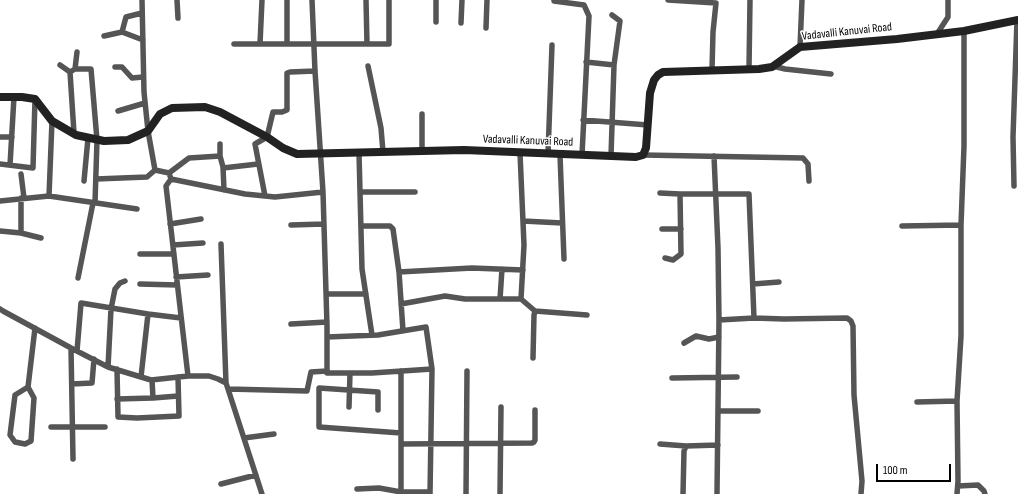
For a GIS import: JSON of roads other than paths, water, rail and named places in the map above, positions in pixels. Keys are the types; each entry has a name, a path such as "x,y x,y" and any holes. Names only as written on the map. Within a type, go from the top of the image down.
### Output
{"street":[{"path":"142,0 143,77 148,132 155,170"},
{"path":"177,0 178,18"},
{"path":"260,44 262,0"},
{"path":"286,44 287,0"},
{"path":"312,0 323,192 327,371"},
{"path":"366,0 367,44"},
{"path":"234,44 389,44 389,0"},
{"path":"436,0 436,22"},
{"path":"461,22 462,0"},
{"path":"486,28 487,0"},
{"path":"554,0 584,5 589,16 582,155"},
{"path":"668,0 716,2 713,32 712,70"},
{"path":"749,69 750,0"},
{"path":"800,47 802,0"},
{"path":"948,0 948,33"},
{"path":"122,32 126,17 142,12"},
{"path":"611,156 614,65 620,21 612,15"},
{"path":"937,34 948,17"},
{"path":"1014,186 1013,137 1018,20"},
{"name":"Vadavalli Kanuvai Road","path":"148,132 160,114 172,108 204,107 220,112 267,137 283,148 297,154 464,150 636,157 643,154 646,148 650,93 654,80 663,72 759,69 772,67 800,47 948,33 1018,20"},
{"path":"957,494 956,401 961,336 964,31"},
{"path":"104,36 122,32 143,40"},
{"path":"548,154 552,45"},
{"path":"74,134 72,70 77,52"},
{"path":"586,62 614,65"},
{"path":"60,65 72,70 91,69 96,179 94,203 78,278"},
{"path":"368,66 381,128 383,152"},
{"path":"773,66 785,69 831,74"},
{"path":"115,67 122,67 132,78 143,77"},
{"path":"265,196 258,164 256,144 267,137 274,112 282,112 287,110 287,73 315,71"},
{"path":"0,97 35,99 52,122 76,136 104,141 128,140 148,132"},
{"path":"10,165 14,97"},
{"path":"0,164 33,168 35,99"},
{"path":"118,111 145,103"},
{"path":"422,114 422,151"},
{"path":"584,120 648,125"},
{"path":"49,196 52,122"},
{"path":"0,137 12,137"},
{"path":"84,181 93,139"},
{"path":"220,144 224,190"},
{"path":"359,152 362,269 372,335"},
{"path":"520,153 524,245 521,299"},
{"path":"643,154 803,158 808,164 809,181"},
{"path":"560,155 564,259"},
{"path":"188,376 166,186 170,176 189,158 220,156"},
{"path":"714,156 719,320 717,494"},
{"path":"223,168 258,164"},
{"path":"96,179 147,177 155,170"},
{"path":"155,170 170,176 245,194 275,197 323,192"},
{"path":"21,174 21,233"},
{"path":"360,192 415,192"},
{"path":"660,194 749,194 754,318"},
{"path":"665,258 673,260 681,254 680,194"},
{"path":"0,201 49,196 138,208"},
{"path":"170,224 201,219"},
{"path":"523,221 562,223"},
{"path":"291,225 324,224"},
{"path":"902,226 961,225"},
{"path":"361,226 390,226 392,229 399,272 403,331"},
{"path":"662,230 681,229"},
{"path":"0,231 21,233 41,238"},
{"path":"173,245 203,243"},
{"path":"221,244 227,386 262,494"},
{"path":"140,254 174,254"},
{"path":"399,272 472,268 523,270"},
{"path":"500,299 502,269"},
{"path":"176,277 208,276"},
{"path":"108,367 111,309 115,289 120,283 126,281"},
{"path":"753,284 780,282"},
{"path":"140,284 177,285"},
{"path":"326,294 366,294"},
{"path":"401,304 445,296 465,299 521,299 535,311 587,315"},
{"path":"73,459 72,384 74,349 81,303 111,309 182,318"},
{"path":"0,309 108,367 152,380 188,376 209,376 218,379 227,386 307,391 312,372 327,371 327,373 372,373 432,368"},
{"path":"533,358 535,311"},
{"path":"141,377 148,314"},
{"path":"719,320 754,318 847,318 851,321 853,326 854,395 862,481 861,494"},
{"path":"291,324 327,322"},
{"path":"327,337 372,335 426,327 432,368 430,493 401,492 380,488 357,489"},
{"path":"28,387 15,395 10,435 15,442 24,444 31,441 34,398 28,387 35,328"},
{"path":"684,343 696,336 709,339 718,337"},
{"path":"72,384 92,382 94,359"},
{"path":"117,369 118,417 137,418 178,416 178,377"},
{"path":"401,371 401,492"},
{"path":"466,494 467,371"},
{"path":"349,407 350,373"},
{"path":"672,378 737,377"},
{"path":"152,380 153,398"},
{"path":"378,410 378,392 319,388 319,427 401,433"},
{"path":"117,399 178,396"},
{"path":"917,402 956,401"},
{"path":"500,494 501,407"},
{"path":"401,444 532,443 535,440 535,410"},
{"path":"718,411 758,410"},
{"path":"51,427 105,427"},
{"path":"244,438 274,434"},
{"path":"660,444 686,446 718,445"},
{"path":"683,494 684,451 686,446"},
{"path":"221,484 256,475"},
{"path":"958,486 978,485 985,494"}]}
